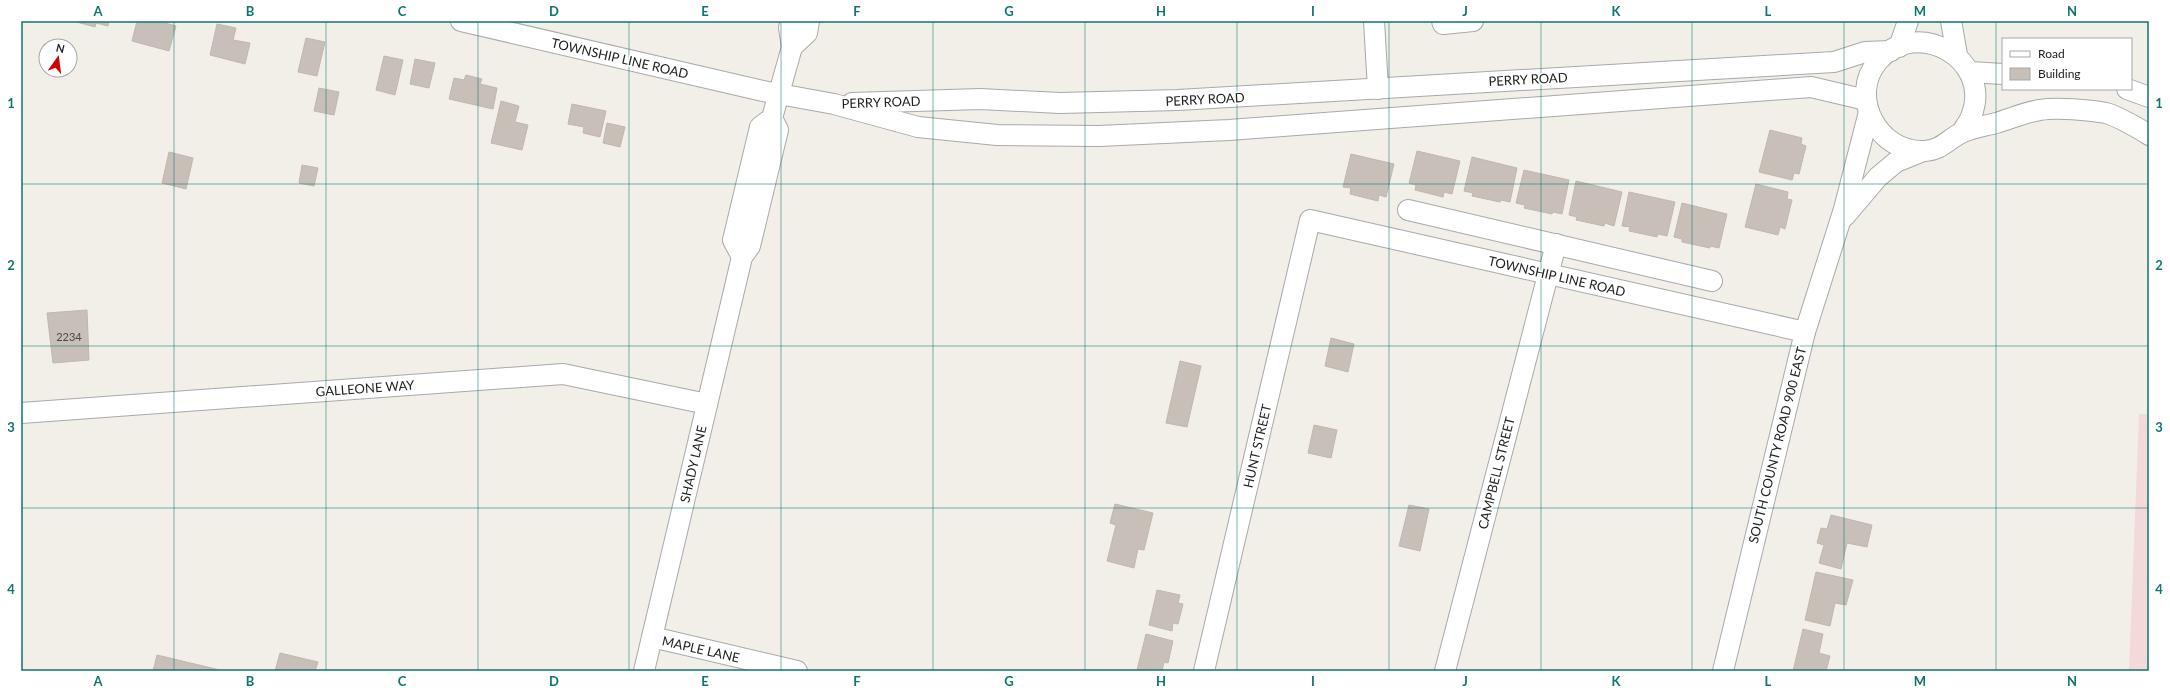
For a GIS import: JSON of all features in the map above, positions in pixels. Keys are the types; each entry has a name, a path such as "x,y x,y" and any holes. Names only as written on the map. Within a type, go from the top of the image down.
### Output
{"street":[{"name":"TOWNSHIP LINE ROAD","path":"461,21 778,94 834,104"},
{"path":"778,94 792,47 789,28 791,21"},
{"path":"792,47 807,33 809,21"},
{"path":"1374,21 1378,89"},
{"path":"1442,21 1443,24 1473,21"},
{"path":"1895,49 1908,21"},
{"path":"1950,21 1957,56"},
{"name":"PERRY ROAD","path":"834,104 980,99 1060,103 1178,100 1378,89 1834,62 1865,52 1895,49 1916,42 1938,44 1957,56 1970,72 1975,93 1972,114 1961,133"},
{"name":"PERRY ROAD","path":"1895,49 1878,61 1868,79 1867,106 1871,120 1884,137 1902,148 1924,151 1944,146 1961,133 2040,110 2077,111 2107,114 2149,135"},
{"path":"1970,72 2002,74"},
{"name":"PERRY ROAD","path":"834,104 937,131 1061,137 1230,130 1811,87 1867,106"},
{"path":"2130,90 2149,97"},
{"name":"SHADY LANE","path":"644,671 742,257 750,246 778,130 772,118 778,94"},
{"name":"SOUTH COUNTY ROAD 900 EAST","path":"1723,671 1804,332 1840,222 1858,158 1867,106"},
{"name":"SOUTH COUNTY ROAD 900 EAST","path":"1840,222 1878,177 1896,162 1924,151"},
{"path":"1408,210 1712,281"},
{"name":"TOWNSHIP LINE ROAD","path":"1310,220 1804,332"},
{"name":"HUNT STREET","path":"1204,671 1310,220"},
{"name":"CAMPBELL STREET","path":"1445,671 1556,244"},
{"name":"GALLEONE WAY","path":"21,413 563,374 707,404"},
{"name":"MAPLE LANE","path":"652,637 797,671"}],"shaded area":[{"path":"2139,414 2149,414 2149,671 2129,671"}],"building":[{"path":"73,21 109,21 108,26 96,23 95,27"},
{"path":"137,21 158,21 176,26 169,51 132,41"},
{"path":"217,24 236,28 233,40 250,43 245,64 210,55"},
{"path":"306,38 325,42 317,76 298,72"},
{"path":"384,56 403,60 395,95 376,90"},
{"path":"415,59 435,63 429,88 410,84"},
{"path":"466,75 482,79 480,84 497,88 493,109 449,99 454,78 464,80"},
{"path":"319,88 339,92 334,115 314,111"},
{"path":"501,101 519,106 515,122 528,125 522,150 491,143"},
{"path":"572,104 606,111 600,137 583,133 584,127 568,124"},
{"path":"607,123 625,127 620,147 603,143"},
{"path":"1770,130 1802,138 1801,144 1806,146 1799,174 1794,173 1792,180 1759,172"},
{"path":"1417,151 1460,161 1452,194 1444,192 1443,197 1415,190 1416,185 1409,183"},
{"path":"169,152 193,158 186,189 162,183"},
{"path":"1351,154 1394,164 1386,197 1379,195 1378,201 1350,194 1351,188 1343,187"},
{"path":"1472,157 1517,168 1510,202 1501,200 1500,202 1472,196 1473,193 1464,191"},
{"path":"302,165 318,168 314,186 299,183"},
{"path":"1524,170 1569,180 1562,214 1553,212 1552,214 1524,208 1525,205 1516,203"},
{"path":"1576,181 1622,192 1614,226 1605,223 1604,226 1576,220 1577,217 1569,215"},
{"path":"1756,184 1788,192 1787,199 1792,200 1785,229 1780,227 1778,235 1745,227"},
{"path":"1629,192 1675,202 1667,236 1658,234 1657,237 1629,231 1630,227 1622,226"},
{"path":"1682,203 1727,214 1719,248 1710,246 1710,248 1682,242 1682,239 1674,237"},
{"path":"87,310 89,360 53,363 47,313"},
{"path":"1331,338 1354,344 1348,372 1325,366"},
{"path":"1180,361 1201,366 1187,427 1166,423"},
{"path":"1314,425 1337,430 1331,458 1308,453"},
{"path":"1115,504 1153,513 1144,550 1138,549 1134,568 1107,561 1116,525 1110,523"},
{"path":"1409,505 1429,509 1420,551 1399,546"},
{"path":"1831,515 1872,525 1867,547 1847,543 1841,569 1819,563 1824,545 1817,543 1821,528 1827,529"},
{"path":"1816,572 1853,580 1846,605 1835,603 1830,626 1805,620"},
{"path":"1157,590 1180,595 1178,603 1183,604 1178,624 1173,623 1172,631 1149,625"},
{"path":"1803,629 1823,634 1819,653 1830,656 1826,671 1793,671"},
{"path":"1146,634 1173,641 1168,663 1164,662 1162,671 1137,670"},
{"path":"280,653 318,662 315,671 275,671"},
{"path":"157,655 224,671 153,671"}]}
